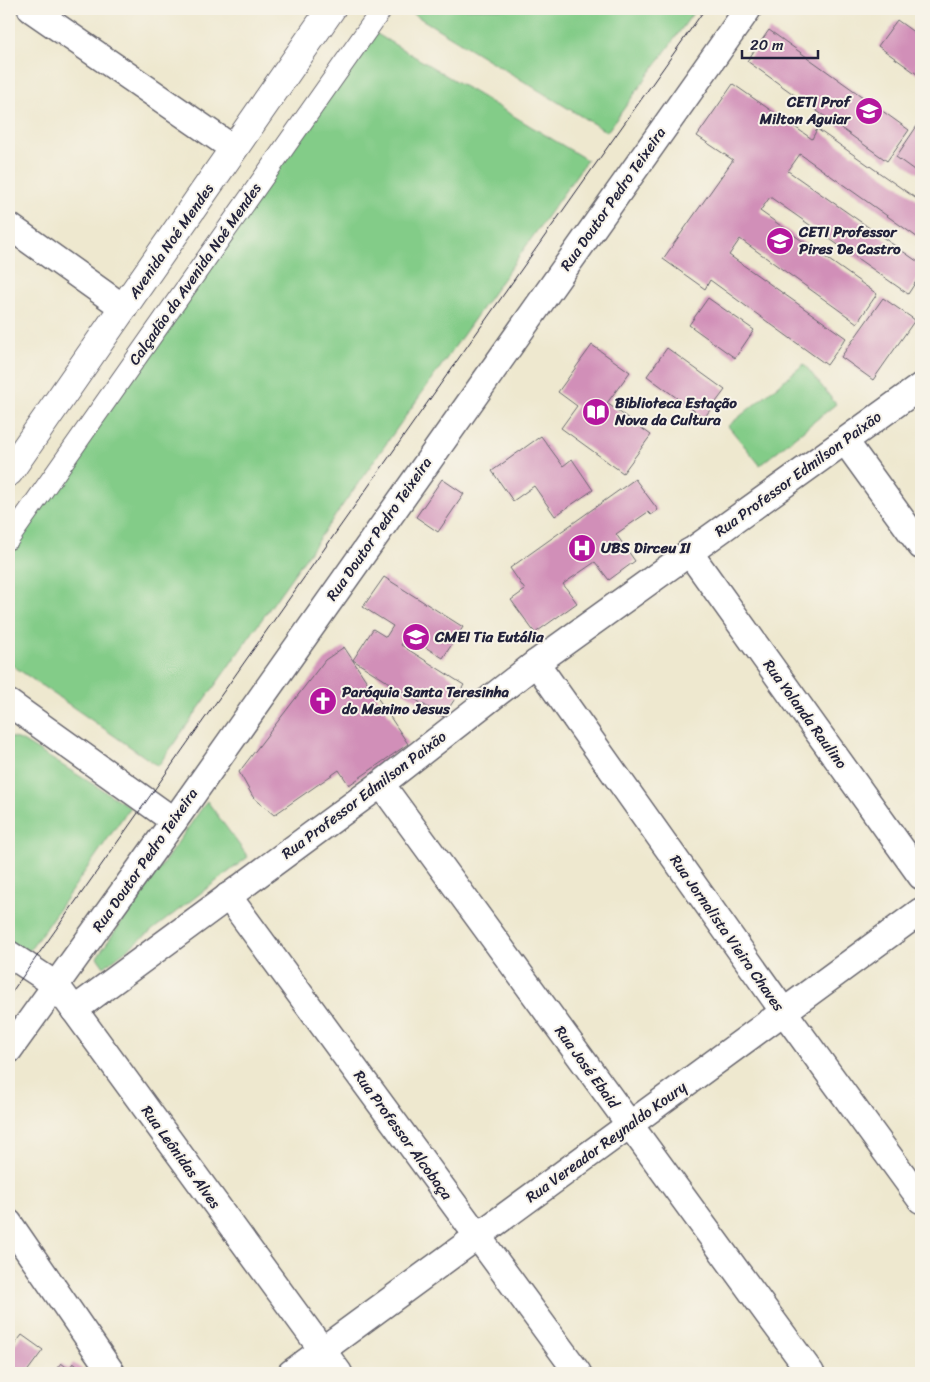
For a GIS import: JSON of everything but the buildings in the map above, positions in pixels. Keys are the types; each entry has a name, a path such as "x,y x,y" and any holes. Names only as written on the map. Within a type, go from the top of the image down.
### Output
{"main road":[{"name":"Avenida Noé Mendes","path":"11,466 124,308 331,9"}],"street":[{"path":"31,9 234,149"},
{"name":"Calçadão da Avenida Noé Mendes","path":"9,539 382,9"},
{"name":"Rua Doutor Pedro Teixeira","path":"9,1050 174,821 748,9"},
{"path":"9,226 124,308"},
{"name":"Rua Professor Edmilson Paixão","path":"74,1010 380,784 536,663 921,386"},
{"path":"845,441 921,546"},
{"name":"Rua Yolanda Raulino","path":"689,552 921,876"},
{"name":"Rua Jornalista Vieira Chaves","path":"536,663 784,1012 921,1200"},
{"path":"9,703 174,821"},
{"name":"Rua José Ebaid","path":"380,784 811,1373"},
{"name":"Rua Professor Alcobaça","path":"228,896 578,1373"},
{"name":"Rua Vereador Reynaldo Koury","path":"291,1373 921,911"},
{"name":"Rua Leônidas Alves","path":"9,954 56,985 340,1373"},
{"path":"9,1223 112,1373"}],"green space":[{"path":"405,9 696,9 607,132"},
{"path":"372,31 587,160 158,766 9,663 9,551"},
{"path":"804,364 836,404 760,465 728,426"},
{"path":"9,737 21,740 130,807 9,980"},
{"path":"207,801 248,857 104,967 97,957"}],"tram line":[{"path":"9,996 705,9"}],"place":[{"name":"CETI Prof Milton Aguiar","path":"869,111"},
{"name":"CETI Professor Pires De Castro","path":"780,241"},
{"name":"Biblioteca Estação Nova da Cultura","path":"596,412"},
{"name":"UBS Dirceu II","path":"582,548"},
{"name":"CMEI Tia Eutália","path":"416,637"},
{"name":"Paróquia Santa Teresinha do Menino Jesus","path":"323,701"}]}
